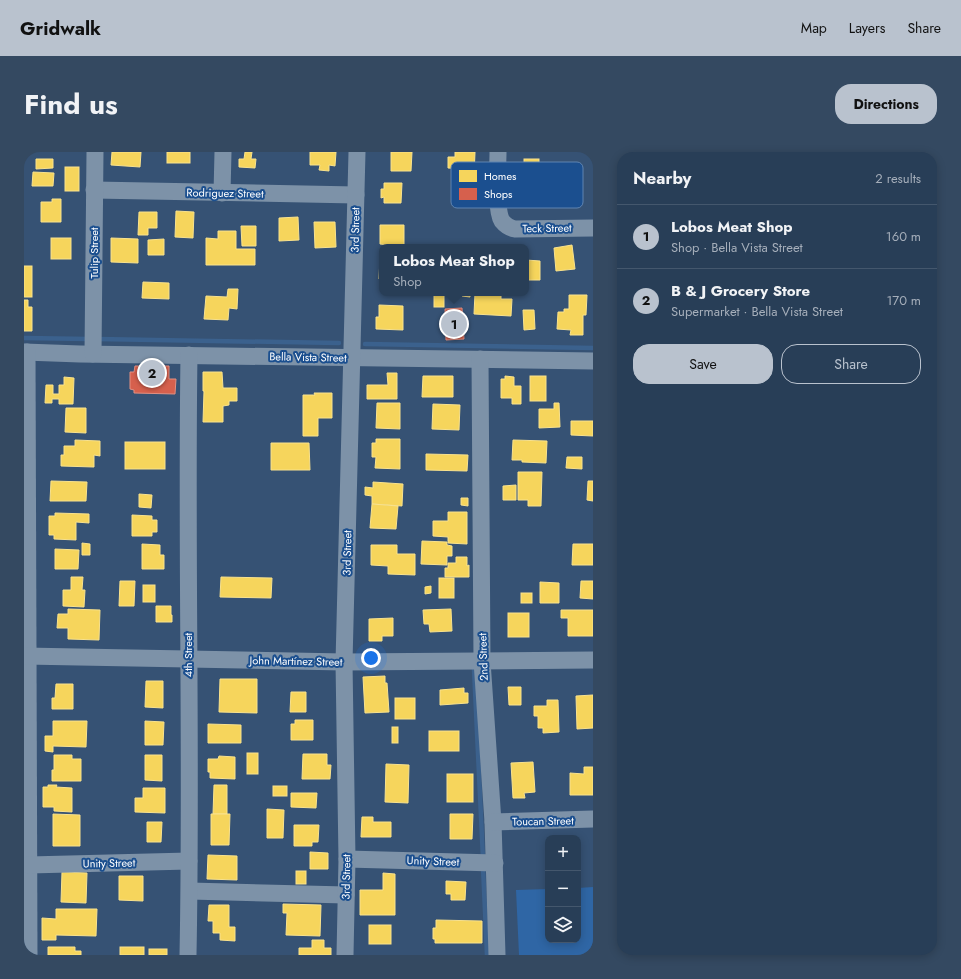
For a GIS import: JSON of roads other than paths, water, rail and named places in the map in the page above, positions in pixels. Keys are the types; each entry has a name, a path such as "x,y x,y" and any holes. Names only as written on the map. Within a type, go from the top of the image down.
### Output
{"street":[{"name":"Tulip Street","path":"93,354 95,152"},
{"path":"222,193 223,152"},
{"name":"3rd Street","path":"345,955 346,859 344,662 358,152"},
{"name":"Teck Street","path":"498,152 498,162"},
{"name":"Rodriguez Street","path":"94,190 356,195"},
{"name":"Teck Street","path":"499,208 502,221 508,227 516,229 593,228"},
{"path":"26,352 29,865 26,901 29,955"},
{"name":"Bella Vista Street","path":"26,352 593,361"},
{"name":"4th Street","path":"188,955 190,891 188,659 189,355"},
{"name":"2nd Street","path":"480,359 482,661 493,822 497,955"},
{"name":"John Martínez Street","path":"27,656 344,662 593,660"},
{"name":"Toucan Street","path":"493,822 593,819"},
{"name":"Unity Street","path":"346,859 495,863"},
{"name":"Unity Street","path":"29,865 189,861"},
{"path":"190,891 346,895"}],"waterway":[{"path":"24,338 89,339"},
{"path":"97,339 339,343"},
{"path":"365,344 593,348"},
{"path":"474,669 483,859"},
{"path":"483,867 487,955"}],"place":[{"name":"Lobos Meat Shop","path":"454,324"},
{"name":"B & J Grocery Store","path":"152,373"}]}
